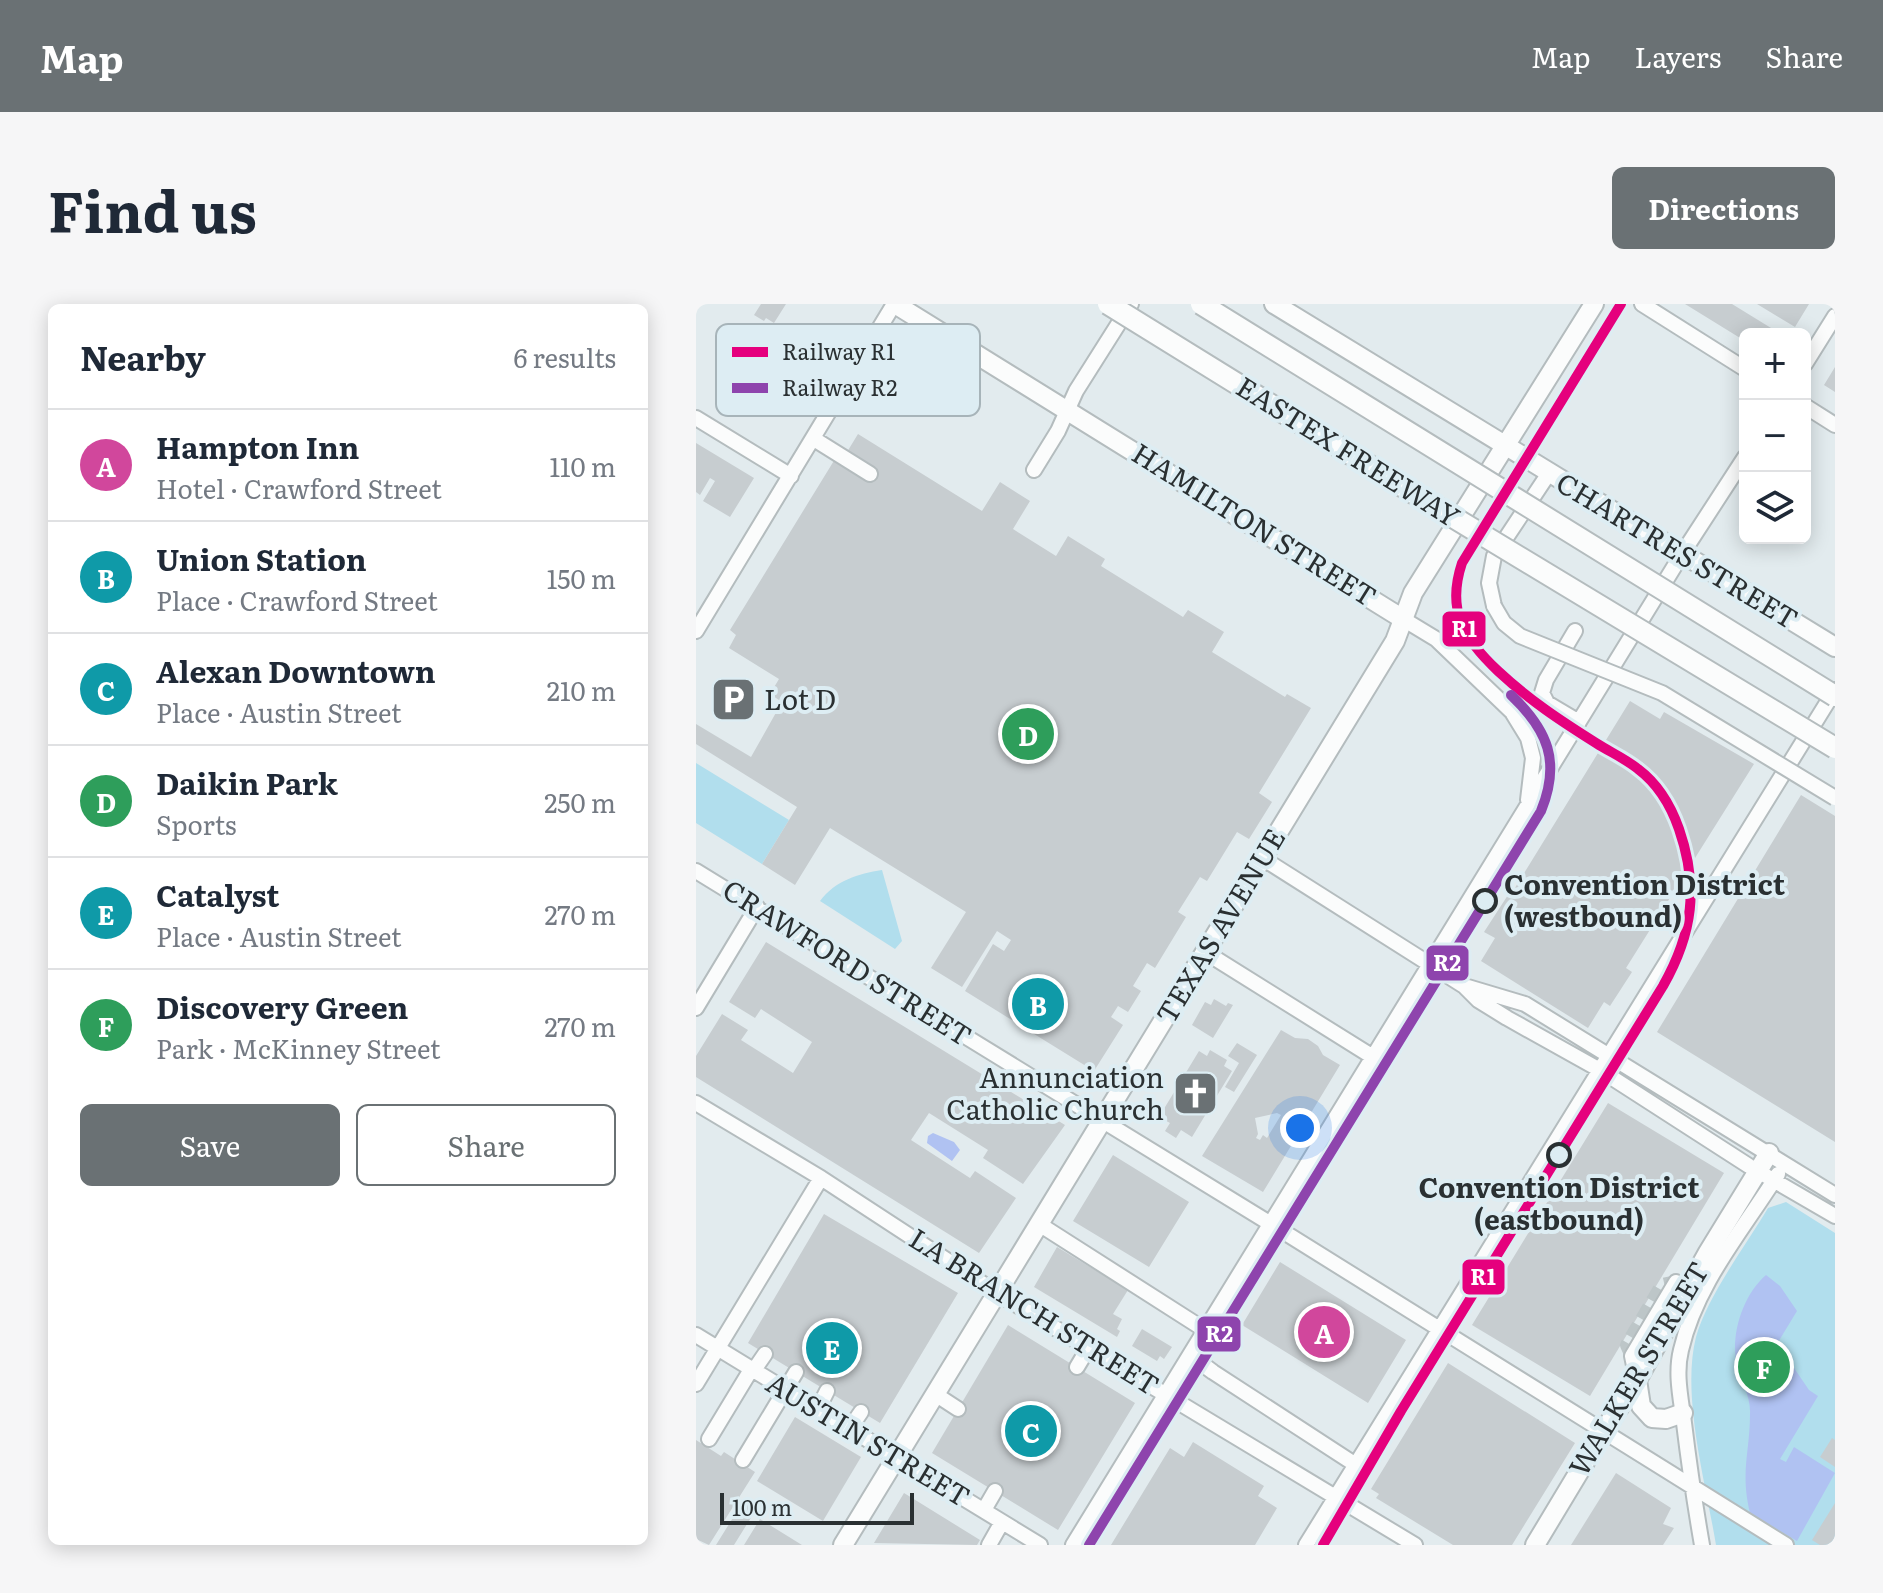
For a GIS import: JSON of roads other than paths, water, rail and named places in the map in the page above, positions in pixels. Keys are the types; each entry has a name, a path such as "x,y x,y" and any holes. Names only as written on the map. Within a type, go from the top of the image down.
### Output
{"highway":[{"name":"EASTEX FREEWAY","path":"1108,304 1835,748"},
{"name":"EASTEX FREEWAY","path":"1201,304 1835,696"}],"main road":[{"name":"HAMILTON STREET","path":"895,304 928,324"},
{"name":"CHARTRES STREET","path":"1274,304 1835,647"},
{"name":"TEXAS AVENUE","path":"845,1544 1395,641 1413,593 1594,304"},
{"name":"HAMILTON STREET","path":"980,356 1403,619"},
{"name":"WALKER STREET","path":"1535,1545 1777,1158"},
{"path":"1637,1380 1641,1406 1652,1418 1666,1419 1683,1413"}],"street":[{"path":"883,324 895,304"},
{"path":"1034,470 1076,391 1131,304"},
{"path":"1642,304 1739,365"},
{"path":"1811,354 1835,316"},
{"path":"1811,410 1835,425"},
{"path":"696,631 828,416"},
{"path":"696,418 791,476"},
{"path":"814,439 870,474"},
{"path":"1073,1545 1739,466"},
{"path":"1549,473 1494,556 1490,570 1494,606 1504,623 1520,636 1662,693 1835,798"},
{"name":"HAMILTON STREET","path":"1403,619 1436,639 1512,712 1528,738 1533,758 1526,808"},
{"path":"1575,631 1543,686 1542,693 1547,703 1579,722"},
{"path":"1306,1545 1835,690"},
{"path":"1262,858 1464,986 1478,1000 1600,1070 1766,1176 1835,1216"},
{"name":"CRAWFORD STREET","path":"696,871 1786,1545"},
{"path":"696,1008 757,907"},
{"path":"1205,952 1373,1057"},
{"path":"1464,986 1525,1004 1835,1195"},
{"name":"LA BRANCH STREET","path":"696,1103 821,1178 997,1293 1415,1545"},
{"path":"696,1384 821,1178"},
{"path":"1039,1224 1205,1330"},
{"path":"1694,1291 1678,1379 1702,1545"},
{"name":"AUSTIN STREET","path":"696,1335 1040,1545"},
{"path":"1077,1367 1089,1347"},
{"path":"709,1439 765,1354"},
{"path":"1190,1355 1356,1465"},
{"path":"743,1460 796,1372"},
{"path":"818,1409 827,1391"},
{"path":"935,1394 958,1409"},
{"path":"850,1428 861,1412"},
{"path":"984,1510 995,1491"},
{"path":"989,1545 1002,1522"}],"tunnel":[{"path":"1632,1356 1627,1345 1662,1285 1676,1282"}],"rail line":[{"name":"R1","path":"1323,1545 1401,1411 1663,986 1687,928 1691,890 1685,850 1672,812 1658,789 1633,765 1558,718 1510,682 1467,635 1457,610 1456,596 1462,563 1621,304"},
{"name":"R2","path":"1089,1545 1541,811 1550,777 1547,748 1534,721 1511,695"}],"place":[{"name":"Lot D","path":"733,700"},
{"name":"Daikin Park","path":"1028,734"},
{"name":"Convention District (westbound)","path":"1485,901"},
{"name":"Union Station","path":"1038,1004"},
{"name":"Annunciation Catholic Church","path":"1195,1094"},
{"name":"Convention District (eastbound)","path":"1559,1155"},
{"name":"Hampton Inn","path":"1324,1332"},
{"name":"Catalyst","path":"832,1348"},
{"name":"Discovery Green","path":"1764,1367"},
{"name":"Alexan Downtown","path":"1031,1431"}]}
